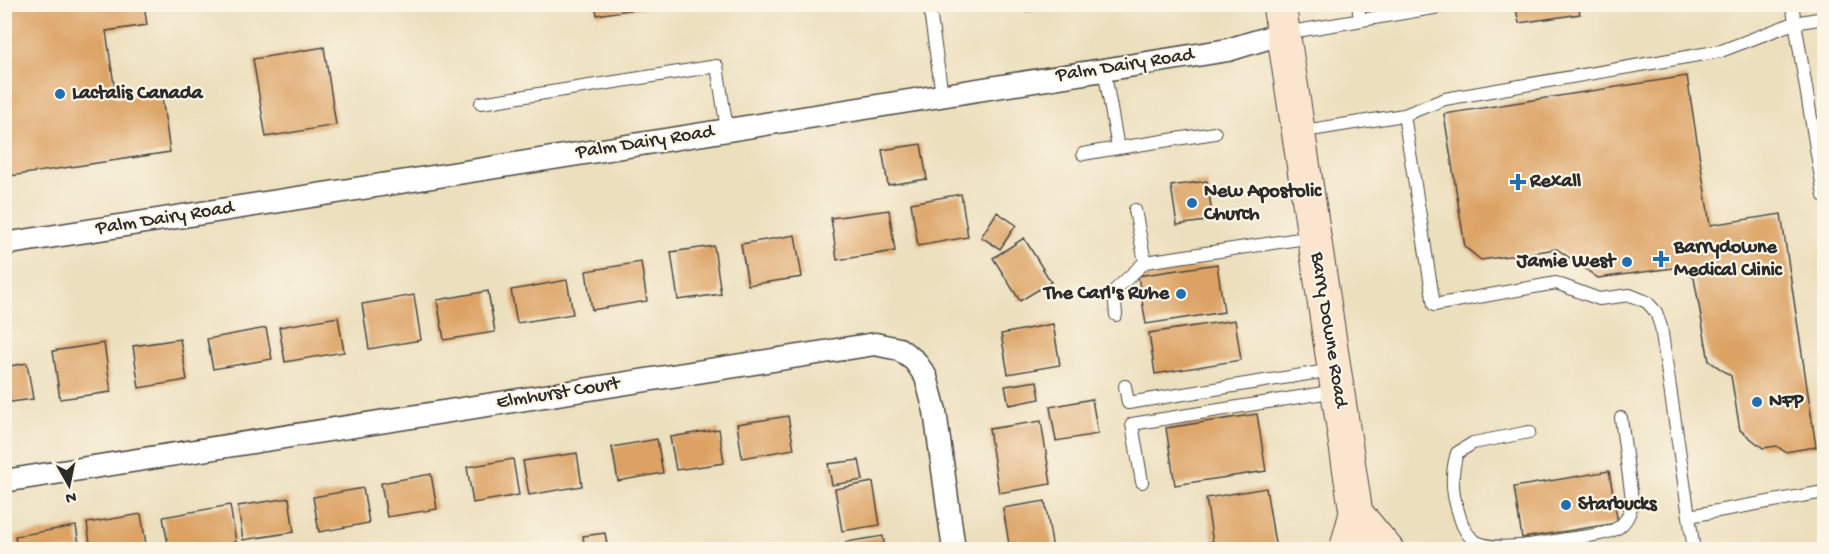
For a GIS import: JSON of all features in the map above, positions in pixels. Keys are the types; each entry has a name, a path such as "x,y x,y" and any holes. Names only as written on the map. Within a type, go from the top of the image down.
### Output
{"main road":[{"name":"Barry Downe Road","path":"1282,19 1356,513 1346,549"},
{"path":"1356,513 1387,549"}],"street":[{"name":"Palm Dairy Road","path":"4,244 1228,50 1282,19"},
{"name":"Elmhurst Court","path":"4,481 875,344 899,349 915,361 926,377 935,411 954,549"}],"lane":[{"path":"929,4 942,94"},
{"path":"1358,4 1360,20"},
{"path":"1282,19 1360,20 1457,4"},
{"path":"1792,4 1824,196"},
{"path":"1298,132 1404,115 1445,99 1721,51 1794,23 1824,18"},
{"path":"480,103 717,66 727,129"},
{"path":"1104,69 1118,148"},
{"path":"1404,115 1434,305 1556,283 1599,298 1630,295 1647,302 1656,312 1661,327 1694,549"},
{"path":"1083,154 1215,133"},
{"path":"1135,210 1145,262"},
{"path":"1116,315 1114,291 1145,262 1314,237"},
{"path":"1125,386 1128,403 1336,380"},
{"path":"1142,482 1132,424 1336,380"},
{"path":"1529,432 1473,443 1457,453 1452,470 1453,498 1463,529 1474,541 1494,548 1528,545 1618,528 1628,518 1632,499 1621,418"},
{"path":"1689,516 1824,492"}],"building":[{"name":"Lactalis Canada","path":"4,4 144,4 147,25 106,31 116,98 161,91 170,152 4,177"},
{"path":"595,4 655,4 655,6 597,15"},
{"path":"1025,4 1057,4 1057,6 1026,11"},
{"path":"1515,4 1578,4 1580,14 1519,23"},
{"path":"324,47 336,125 266,137 253,59"},
{"path":"1687,76 1710,225 1781,214 1816,447 1785,452 1777,446 1763,448 1740,430 1731,376 1709,361 1694,278 1681,267 1598,278 1557,249 1481,260 1465,247 1444,114"},
{"path":"921,144 927,179 888,185 882,150"},
{"name":"New Apostolic Church","path":"1207,181 1213,220 1177,225 1171,186"},
{"path":"961,194 968,237 918,246 911,203"},
{"path":"889,210 895,251 837,260 831,218"},
{"path":"997,212 1016,225 1000,249 981,237"},
{"path":"795,235 802,277 748,285 741,244"},
{"path":"1024,238 1051,282 1020,301 993,258"},
{"path":"714,246 721,294 678,300 671,252"},
{"path":"641,262 647,301 592,310 586,271"},
{"name":"The Carl's Ruhe","path":"1217,264 1224,312 1146,324 1138,276"},
{"path":"567,280 573,314 517,323 511,290"},
{"path":"488,291 495,332 444,340 437,300"},
{"path":"414,295 421,340 369,349 362,304"},
{"path":"338,317 344,352 285,362 279,327"},
{"path":"1235,320 1241,360 1155,374 1149,333"},
{"path":"1053,324 1060,365 1008,374 1001,334"},
{"path":"266,328 272,359 213,369 207,339"},
{"path":"180,339 187,380 139,388 133,346"},
{"path":"104,343 111,392 60,399 53,351"},
{"path":"27,363 33,399 4,403 4,367"},
{"path":"1037,381 1040,399 1009,405 1005,386"},
{"path":"1092,399 1098,434 1056,441 1050,407"},
{"path":"1257,414 1266,471 1175,485 1166,428"},
{"path":"788,416 794,449 742,458 737,424"},
{"path":"1041,421 1051,484 999,493 989,429"},
{"path":"719,429 724,463 676,470 670,437"},
{"path":"657,439 663,473 618,481 612,447"},
{"path":"577,453 582,486 529,495 523,461"},
{"path":"513,459 519,495 473,503 467,467"},
{"path":"859,460 863,480 832,485 828,464"},
{"name":"Starbucks","path":"1609,471 1618,523 1522,538 1514,487"},
{"path":"431,474 437,509 387,517 381,483"},
{"path":"873,482 880,525 842,531 835,489"},
{"path":"363,488 369,523 319,532 313,497"},
{"path":"1266,488 1276,550 1214,550 1206,498"},
{"path":"289,498 294,532 243,540 238,506"},
{"path":"1045,501 1053,550 1010,550 1003,508"},
{"path":"230,505 236,542 193,550 169,550 163,517"},
{"path":"141,514 147,550 91,550 87,523"},
{"path":"76,526 80,550 17,550 15,536"},
{"path":"605,533 608,550 585,550 583,536"},
{"path":"883,536 885,550 847,550 846,542"}],"place":[{"name":"Lactalis Canada","path":"60,94"},
{"name":"Rexall","path":"1518,182"},
{"name":"New Apostolic Church","path":"1192,203"},
{"name":"Barrydowne Medical Clinic","path":"1661,259"},
{"name":"Jamie West","path":"1627,262"},
{"name":"The Carl's Ruhe","path":"1181,294"},
{"name":"NFP","path":"1757,402"},
{"name":"Starbucks","path":"1566,505"}]}
